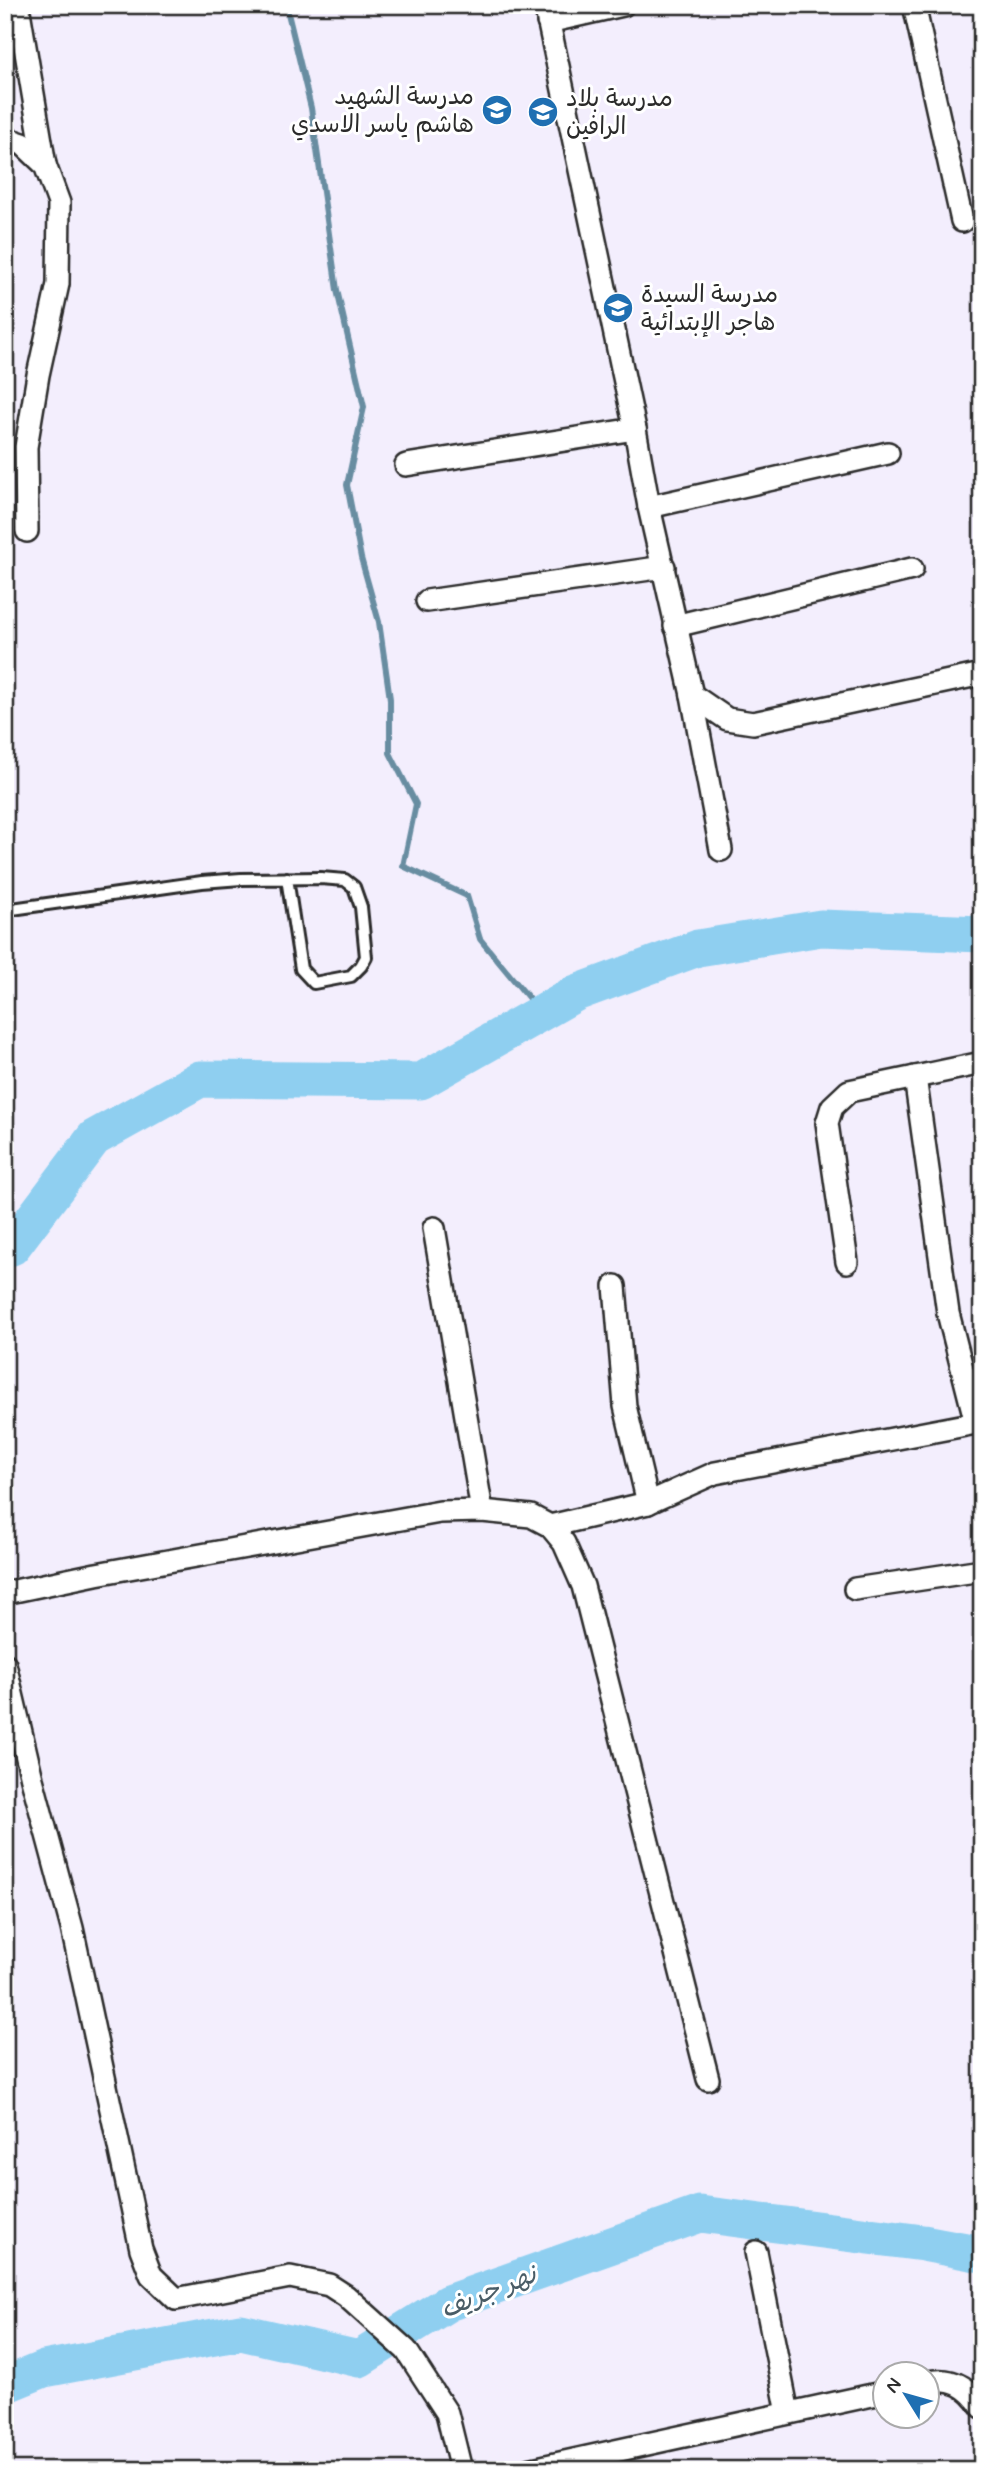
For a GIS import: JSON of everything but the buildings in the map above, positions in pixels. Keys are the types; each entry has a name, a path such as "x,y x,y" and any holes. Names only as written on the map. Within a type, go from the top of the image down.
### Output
{"street":[{"path":"18,5 45,165 59,203 58,284 26,447 27,531"},
{"path":"623,5 546,14 635,429 649,507 692,695 721,850"},
{"path":"914,5 962,221"},
{"path":"5,138 23,144 45,165"},
{"path":"406,466 635,429"},
{"path":"649,507 888,453"},
{"path":"427,601 664,567"},
{"path":"675,626 912,569"},
{"path":"692,695 727,719 753,723 982,674"},
{"path":"848,1262 827,1123 832,1107 849,1091 982,1063"},
{"path":"550,1526 648,1503 715,1474 979,1421 948,1312 915,1077"},
{"path":"434,1228 482,1511"},
{"path":"615,1286 625,1406 648,1503"},
{"path":"5,1593 440,1512 482,1511 531,1516 550,1526 564,1543 583,1586 708,2079"},
{"path":"855,1589 982,1570"},
{"path":"5,1664 72,1928 141,2249 152,2274 176,2299 290,2277 329,2285 346,2296 406,2350 447,2413 461,2470"},
{"path":"756,2252 788,2413"},
{"path":"942,2379 961,2384 982,2407"},
{"path":"528,2470 872,2395"}],"lane":[{"path":"5,911 202,882 287,878 345,880 355,887 366,957 351,976 314,983 301,969 287,878"}],"waterway":[{"path":"286,5 311,108 337,290 364,407 347,485 361,558 379,622 390,699 390,753 416,804 403,866 467,896 480,939 541,1013"},
{"path":"5,1249 12,1247 94,1138 200,1079 421,1081 576,993 698,948 821,928 982,934"},
{"name":"نهر جريف","path":"5,2385 44,2369 241,2332 359,2359 448,2303 700,2214 923,2243 982,2254"}],"place":[{"name":"مدرسة الشهيد هاشم ياسر الاسدي","path":"497,110"},
{"name":"مدرسة بلاد الرافين","path":"543,112"},
{"name":"مدرسة السيدة هاجر الإبتدائية","path":"618,308"}]}
